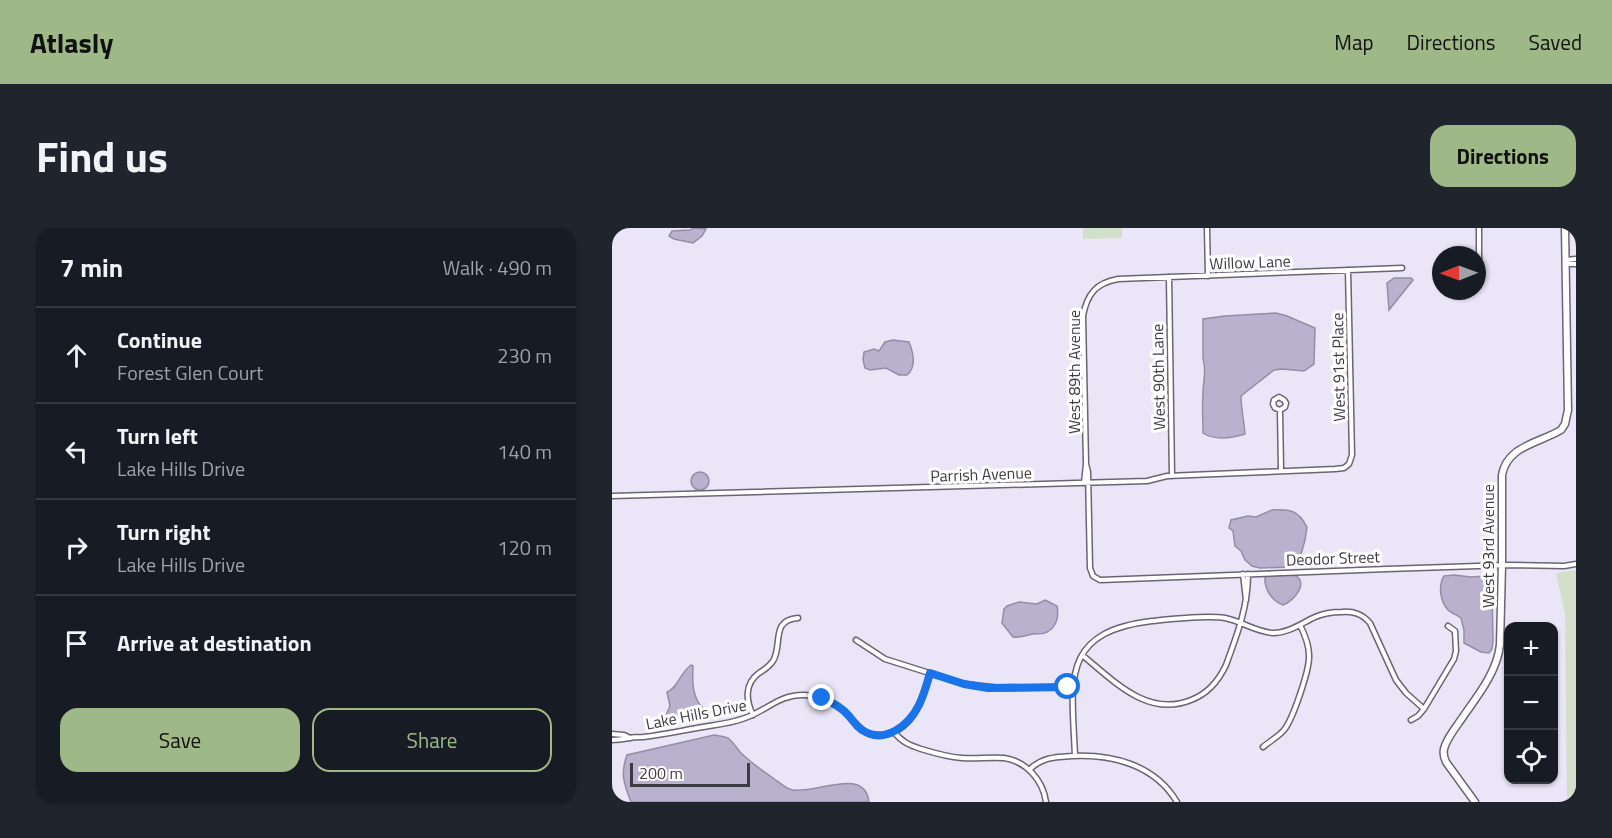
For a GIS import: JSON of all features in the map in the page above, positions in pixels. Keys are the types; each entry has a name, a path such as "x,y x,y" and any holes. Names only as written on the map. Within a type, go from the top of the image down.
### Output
{"street":[{"path":"1208,228 1208,276"},
{"path":"1479,228 1479,246"},
{"name":"West 93rd Avenue","path":"1474,802 1446,762 1443,752 1497,660 1500,645 1502,470 1505,462 1514,453 1561,430 1565,424 1571,382 1565,228"},
{"path":"1566,262 1576,259"},
{"path":"1566,262 1576,264"},
{"name":"Willow Lane","path":"1099,285 1108,280 1118,279 1402,268"},
{"name":"West 91st Place","path":"1348,270 1352,454 1349,464"},
{"name":"West 90th Lane","path":"1168,277 1172,476"},
{"name":"West 89th Avenue","path":"1093,576 1090,568 1086,483 1083,316 1085,304 1099,285"},
{"path":"1280,410 1281,471"},
{"name":"Parrish Avenue","path":"612,496 1086,483 1151,480 1172,476 1335,469 1344,468 1349,464"},
{"name":"Deodor Street","path":"1093,576 1108,581 1246,574 1576,564"},
{"path":"1082,655 1141,700 1158,704 1180,704 1199,696 1218,679 1226,665 1241,624 1246,601 1246,574"},
{"path":"1075,756 1073,687 1075,670 1082,655 1092,642 1113,628 1129,624 1215,617 1274,633 1285,631 1328,613 1352,612 1365,617 1371,623 1391,672 1406,693 1424,709"},
{"path":"753,715 747,699 750,683 774,660 778,634 784,623 789,619 798,618"},
{"path":"1263,747 1285,729 1307,670 1310,657 1309,648 1300,625"},
{"path":"1411,720 1424,709 1454,659 1455,631 1448,626"},
{"path":"856,640 881,657 964,684 988,688 1073,687"},
{"path":"930,673 917,710 907,723 894,732 905,743 935,754 958,758 1007,759 1020,764 1029,770 1042,786 1046,802"},
{"name":"Lake Hills Drive","path":"612,740 644,737 731,722 753,715 784,698 798,696 822,698 835,704 866,732 879,735 894,732"},
{"name":"Lake Hills Drive","path":"612,734 630,738"},
{"path":"1029,770 1047,759 1102,756 1149,772 1162,782 1177,802"}],"green space":[{"path":"1083,228 1122,228 1122,238 1083,239"},
{"path":"1576,570 1576,802 1567,802 1565,614 1556,573"}],"shaded area":[{"path":"706,229 702,236 693,243 669,236 672,231"},
{"path":"1394,278 1413,280 1389,310 1387,283"},
{"path":"1276,313 1315,328 1314,364 1304,371 1274,370 1241,396 1245,434 1229,438 1208,436 1203,433 1205,371 1203,319"},
{"path":"893,340 909,342 913,364 907,375 899,375 886,368 870,370 865,368 864,352 874,349 879,351 885,342"},
{"path":"696,472 704,472 709,477 707,488 696,490 691,485 691,477"},
{"path":"1272,510 1293,512 1307,527 1300,558 1289,567 1252,566 1235,546 1233,531 1229,528 1231,520 1248,516 1256,517"},
{"path":"1294,575 1301,582 1296,596 1283,605 1275,601 1266,586 1265,577"},
{"path":"1444,576 1485,576 1491,585 1493,641 1489,653 1481,652 1464,643 1461,618 1448,610 1443,602 1442,580"},
{"path":"1045,600 1057,606 1058,614 1053,627 1044,633 1013,637 1002,623 1004,609 1019,602 1037,604"},
{"path":"691,665 693,666 695,694 699,704 711,714 672,721 661,720 670,706 667,692 673,688"},
{"path":"714,735 728,738 749,760 788,789 803,790 849,783 866,791 869,802 631,802 624,779 627,755"}],"route":[{"path":"822,698 835,704 862,730 874,735 883,735 898,730 912,717 921,702 930,673 964,684 988,688 1068,687"}]}
